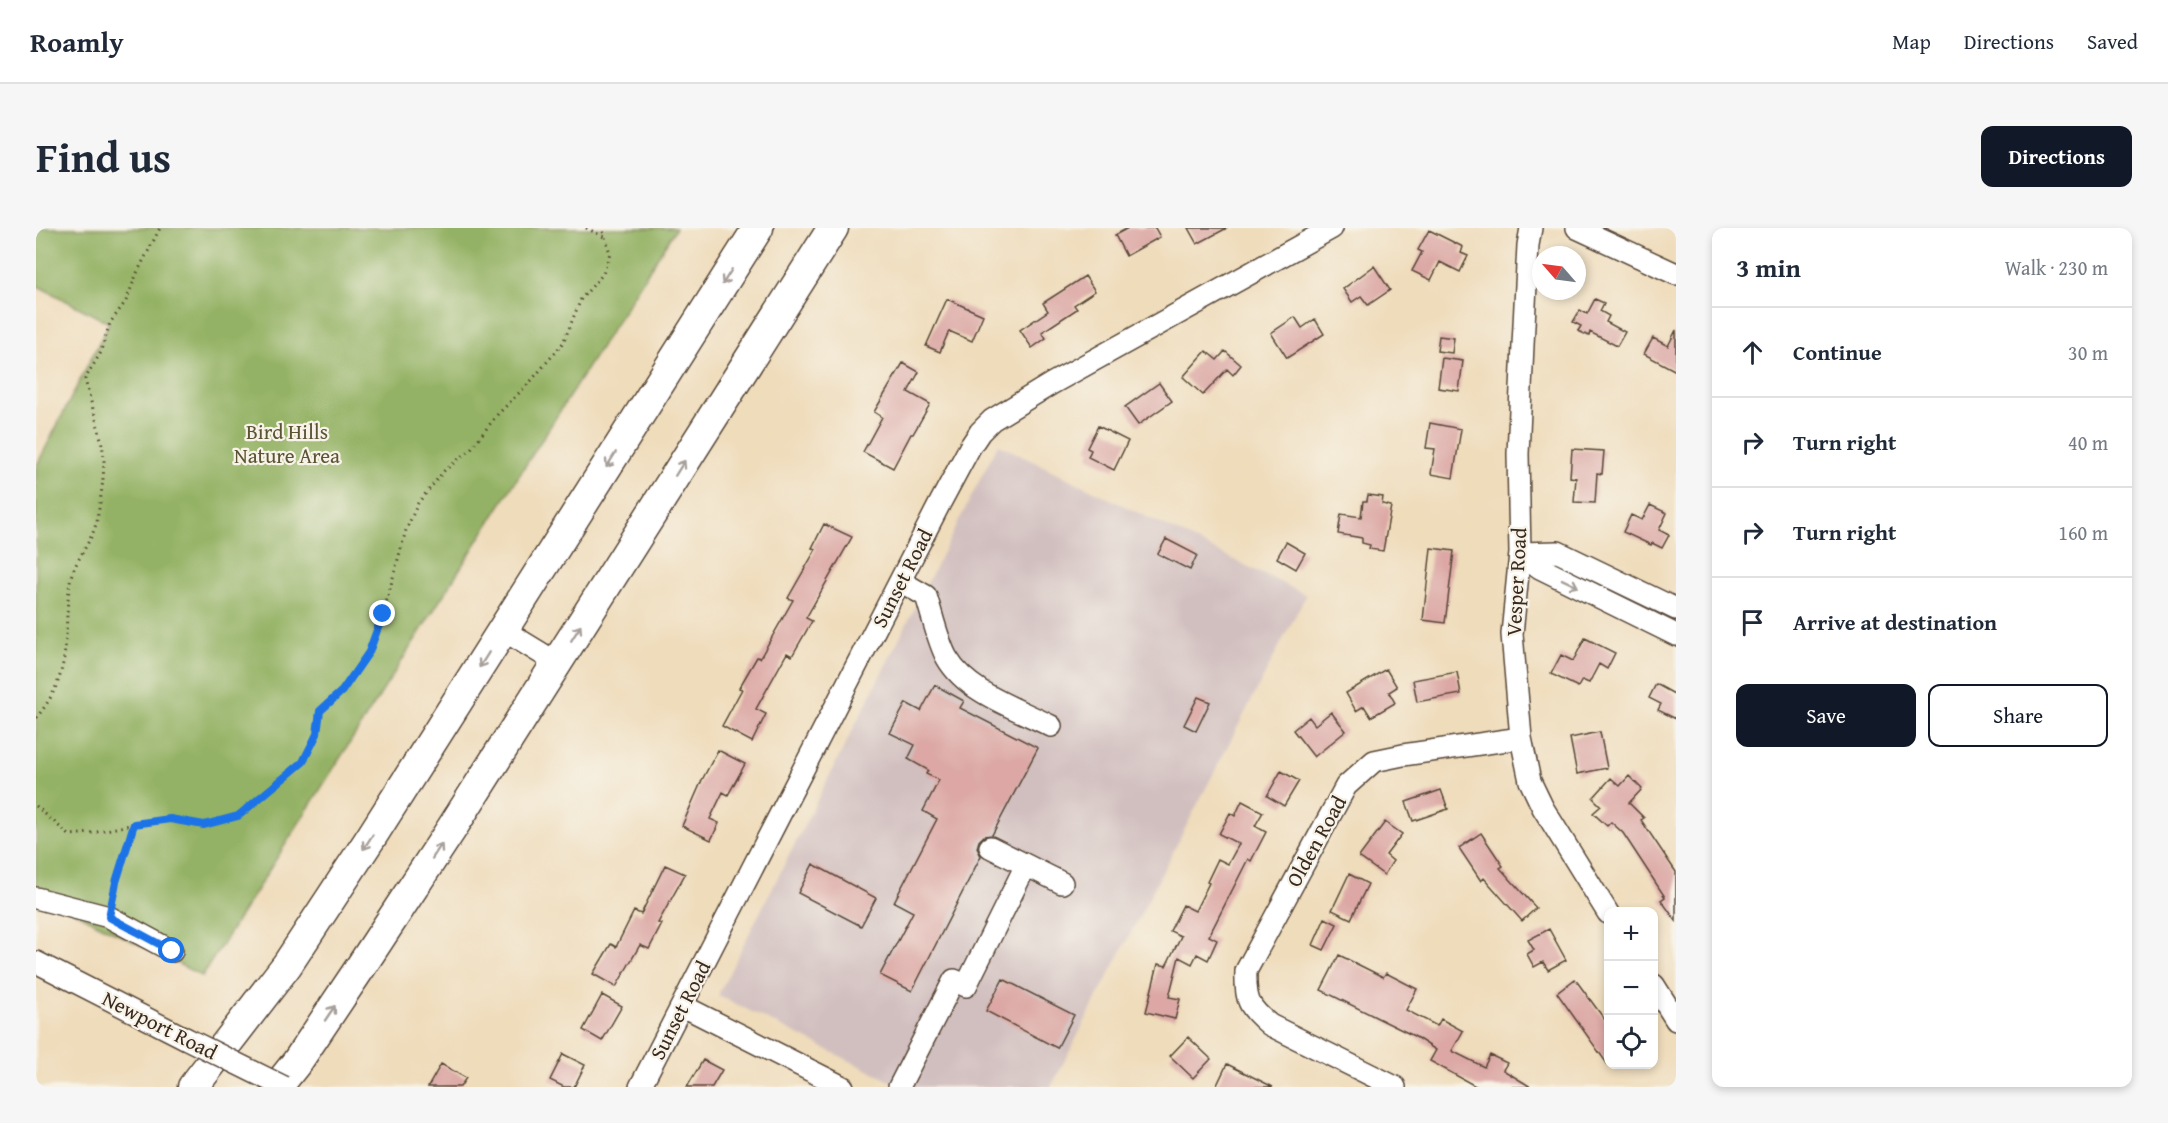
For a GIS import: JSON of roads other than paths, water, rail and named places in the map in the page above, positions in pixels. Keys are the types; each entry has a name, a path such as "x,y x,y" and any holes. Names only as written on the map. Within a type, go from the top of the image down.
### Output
{"highway":[{"path":"193,1087 287,965 370,840 758,228"},
{"path":"277,1087 297,1062 367,958 833,228"}],"street":[{"name":"Sunset Road","path":"640,1087 900,581 980,432 992,420 1062,378 1332,228"},
{"name":"Vesper Road","path":"1531,228 1518,454 1520,553 1512,634 1521,738 1530,781 1543,808 1604,907"},
{"path":"1577,228 1676,274"},
{"path":"1520,553 1558,552 1676,609"},
{"path":"1520,553 1540,568 1676,635"},
{"path":"900,581 926,596 946,656 959,675 972,686 1051,726"},
{"path":"503,630 556,663"},
{"name":"Olden Road","path":"1395,1087 1270,1025 1253,1012 1245,991 1246,971 1346,786 1374,762 1403,755 1521,738"},
{"path":"990,847 1062,883"},
{"path":"900,1087 954,980 966,986 1026,865"},
{"path":"36,898 109,917 172,951"},
{"name":"Newport Road","path":"36,962 284,1087"},
{"path":"1658,993 1676,1020"},
{"path":"683,1006 843,1087"}],"park label":[{"name":"Bird Hills Nature Area","path":"287,443"}]}
